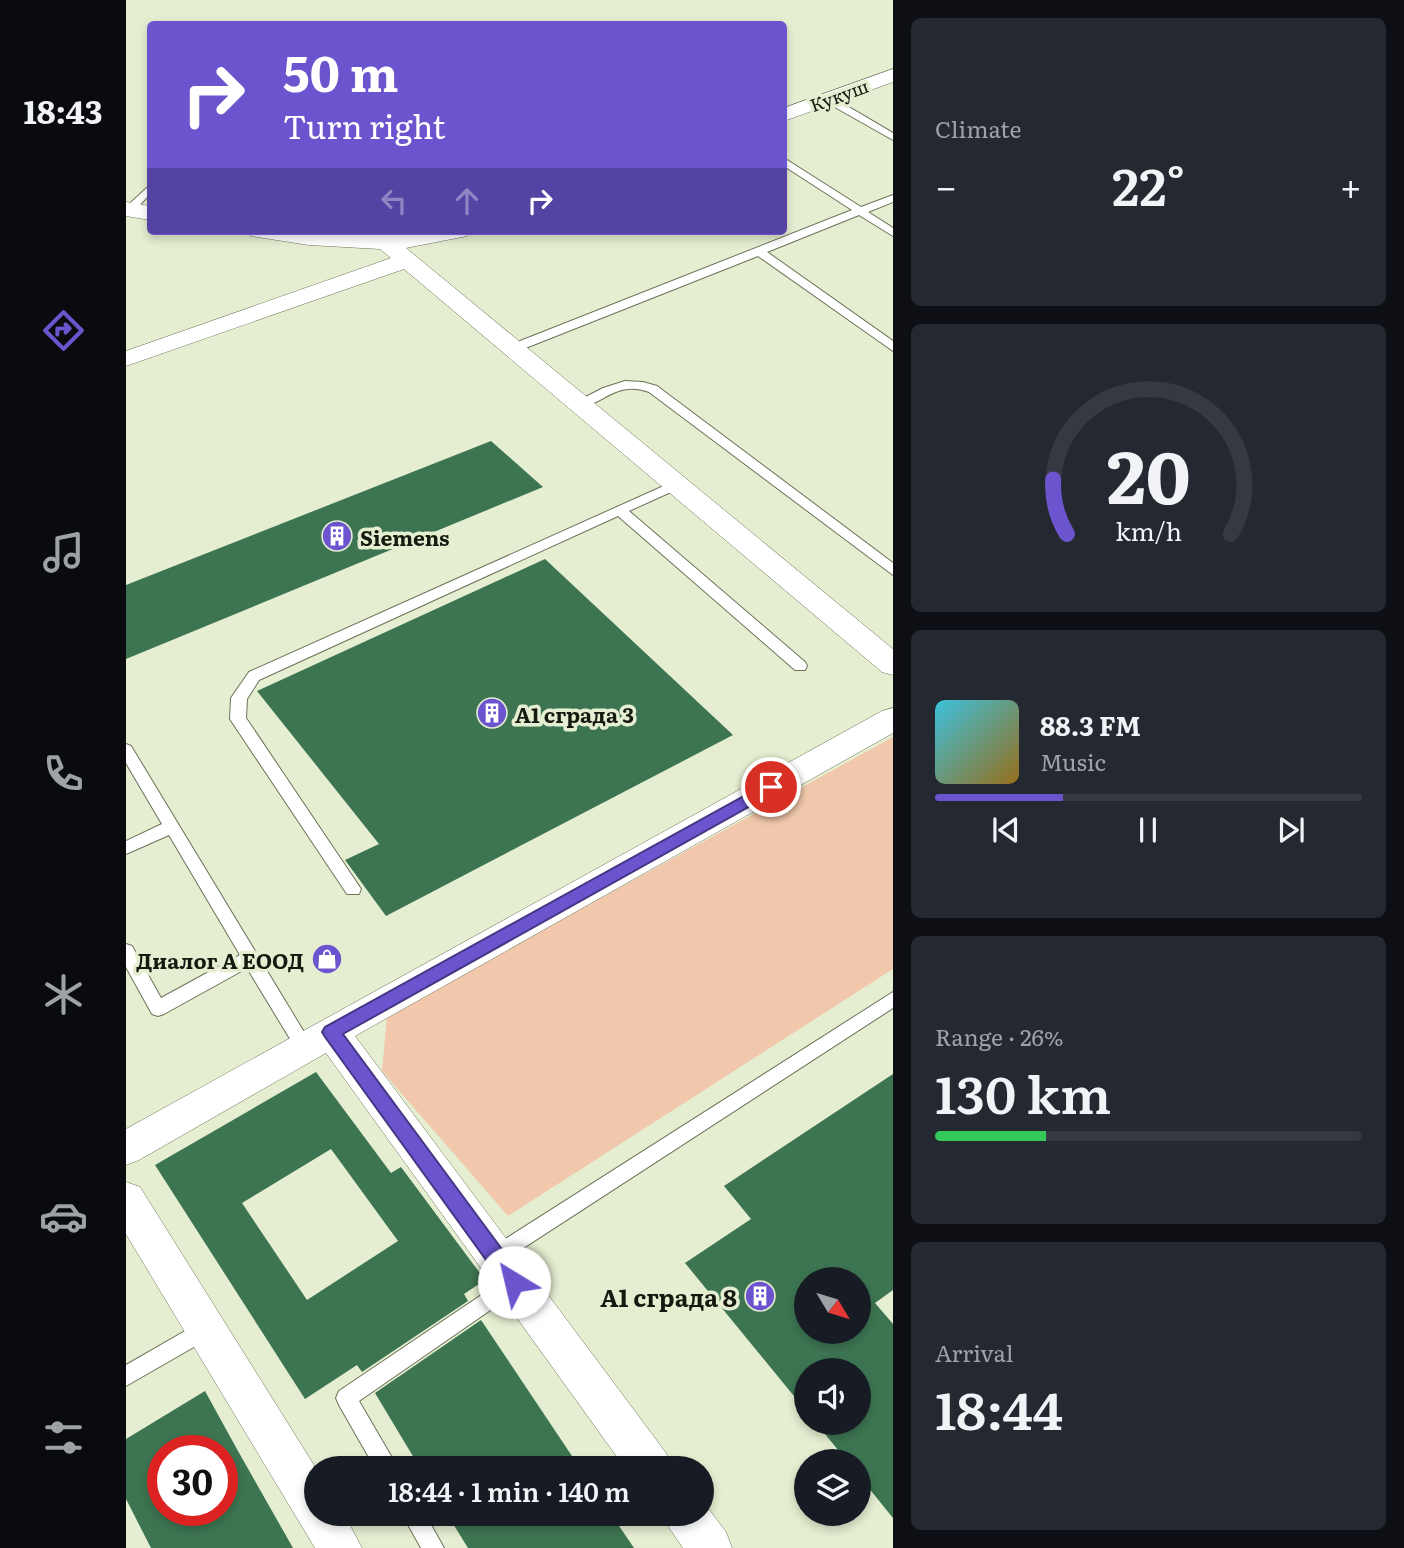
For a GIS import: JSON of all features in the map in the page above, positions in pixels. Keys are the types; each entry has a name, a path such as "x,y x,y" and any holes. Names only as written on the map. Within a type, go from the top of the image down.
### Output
{"street":[{"name":"Кукуш","path":"787,114 893,75"},
{"path":"289,235 399,252 893,665"},
{"path":"126,359 445,235"},
{"path":"126,1148 893,719"},
{"path":"318,1039 505,1269 642,1456"},
{"path":"126,1199 304,1489"},
{"path":"327,1526 340,1548"},
{"path":"694,1526 710,1548"}],"lane":[{"path":"828,99 893,137"},
{"path":"787,163 893,233"},
{"path":"135,211 147,193"},
{"path":"514,348 893,198"},
{"path":"760,252 893,347"},
{"path":"580,403 626,383 640,382 653,389 893,570"},
{"path":"353,889 238,719 239,698 254,676 677,484"},
{"path":"620,510 800,666"},
{"path":"126,750 251,957 318,1039"},
{"path":"126,848 172,827"},
{"path":"126,951 158,1009 251,957"},
{"path":"380,1456 346,1398 505,1269 893,999"},
{"path":"126,1376 206,1329"},
{"path":"420,1526 433,1548"}],"shaded area":[{"path":"893,737 893,969 508,1216 382,1071 387,1016"}],"building":[{"name":"Siemens","path":"491,441 543,487 126,659 126,585"},
{"name":"А1 сграда 3","path":"545,559 733,735 386,916 345,860 379,844 257,691"},
{"path":"316,1072 391,1173 401,1167 485,1280 464,1294 468,1301 362,1372 357,1365 305,1399 155,1165","holes":["331,1149 398,1241 307,1300 242,1203"]},
{"name":"А1 сграда 8","path":"893,1074 893,1290 875,1303 893,1324 893,1518 871,1491 871,1449 837,1449 826,1435 871,1435 871,1358 794,1358 794,1396 685,1263 751,1219 724,1186"},
{"path":"481,1320 572,1456 413,1456 375,1393"},
{"path":"205,1391 229,1435 147,1435 147,1526 238,1526 238,1451 293,1548 151,1548 126,1499 126,1439"},
{"path":"454,1526 619,1526 634,1548 468,1548"}],"place":[{"name":"Siemens","path":"337,536"},
{"name":"А1 сграда 3","path":"492,713"},
{"name":"Диалог А ЕООД","path":"327,959"},
{"name":"А1 сграда 8","path":"760,1296"}],"route":[{"path":"514,1282 331,1032 771,787"}]}
